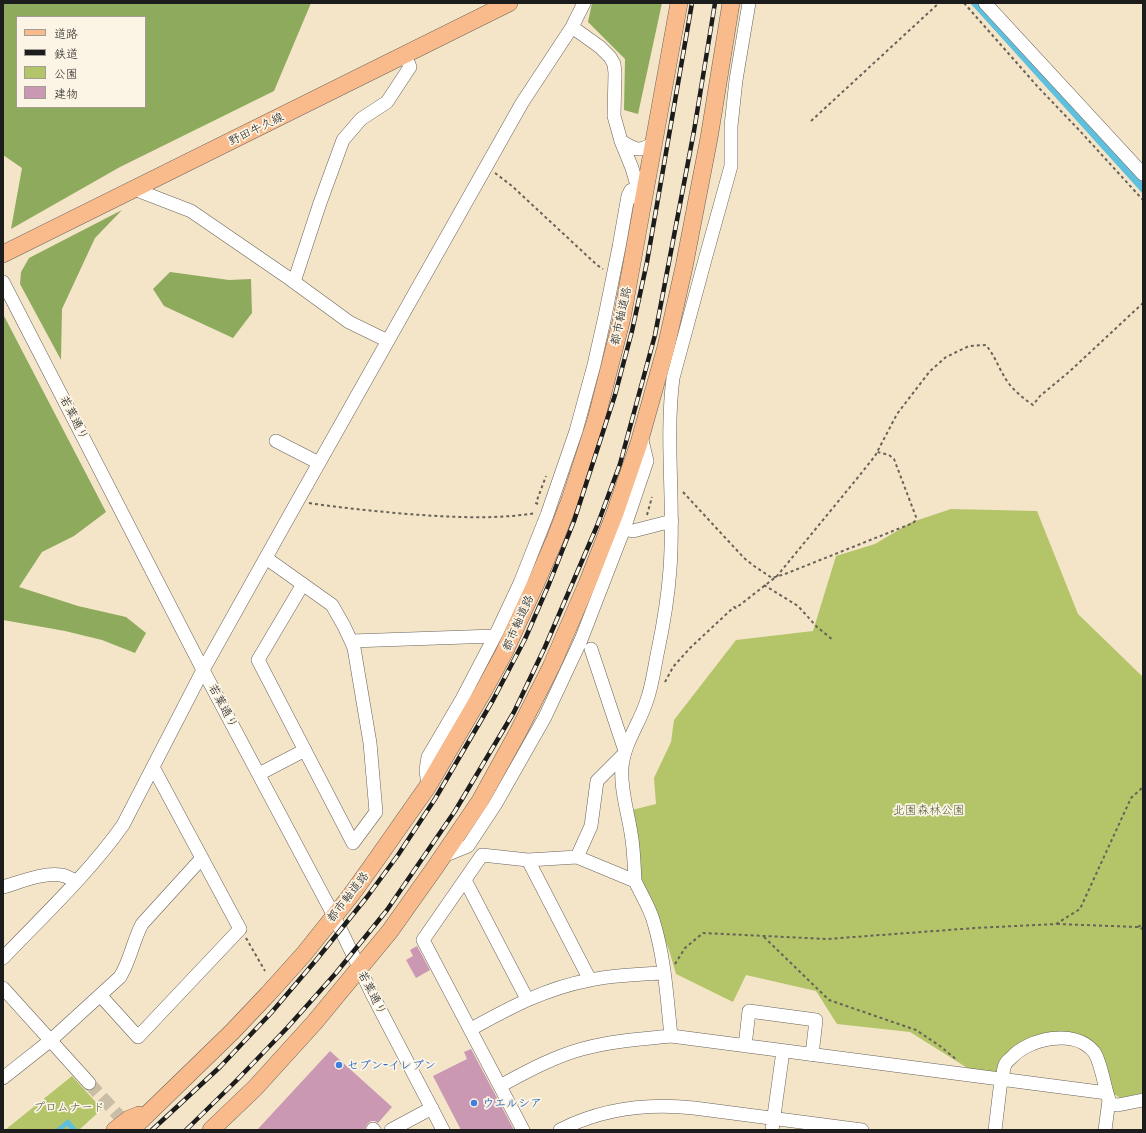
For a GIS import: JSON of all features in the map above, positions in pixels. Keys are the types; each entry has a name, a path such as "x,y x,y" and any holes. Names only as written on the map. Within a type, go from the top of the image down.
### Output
{"main road":[{"name":"野田牛久線","path":"3,254 509,3"},
{"name":"都市軸道路","path":"131,1130 232,1032 304,954 334,916 374,863 428,786 504,654 536,584 570,500 596,420 617,340 625,302 622,276 656,134 679,3"},
{"path":"216,1130 314,1024 390,930 480,801 518,732 551,667 616,513 641,436 666,347 683,274 709,138 731,3"},
{"path":"211,1130 255,1088"},
{"path":"115,1130 129,1119 155,1107"}],"street":[{"path":"3,958 76,881 123,825 203,670 297,502 522,103 572,27 584,3"},
{"path":"578,857 591,826 597,781 624,752 642,714 652,680 664,621 669,577 672,522 670,399 673,378 731,166 731,126 736,80 749,3"},
{"path":"985,3 1143,174"},
{"path":"572,27 600,47 610,57 614,64 614,116 621,141 642,188"},
{"path":"294,282 343,140 361,119 387,102 410,67 405,55"},
{"path":"621,141 631,147 639,149 648,148 656,134"},
{"path":"134,189 192,211 294,282 348,322 388,341"},
{"path":"428,786 426,770 428,757 462,699 495,636 520,583 547,515 576,431 594,365 606,310 622,276"},
{"name":"若葉通り","path":"3,282 203,670 334,916 443,1130"},
{"path":"606,310 625,302"},
{"path":"441,857 468,846 495,805 545,717 581,640 624,529 647,461 641,436"},
{"path":"276,441 319,463"},
{"path":"624,529 633,531 672,522"},
{"path":"266,558 303,584 332,605 354,648 370,743 376,812 353,843 258,660 303,584"},
{"path":"351,641 495,636"},
{"path":"591,649 624,752 622,784 632,835 635,881 654,922 661,952 667,992 671,1036"},
{"path":"259,774 304,750"},
{"path":"100,995 138,1037 240,929 153,767"},
{"path":"523,1130 423,940 482,855 528,860 578,857 635,881"},
{"path":"3,1078 50,1040 120,977 125,969 137,933 142,924 202,858"},
{"path":"528,860 590,980"},
{"path":"3,887 52,874 61,875 76,881"},
{"path":"464,880 527,999"},
{"path":"471,1029 527,999 565,986 590,980 626,975 664,973"},
{"path":"3,988 89,1083"},
{"path":"745,1046 749,1011 816,1020 812,1055"},
{"path":"500,1086 532,1069 581,1050 608,1043 671,1036 1002,1080 1108,1099 1118,1106 1143,1100"},
{"path":"994,1130 1004,1065 1020,1050 1035,1043 1053,1038 1078,1040 1087,1046 1098,1060 1108,1099 1105,1130"},
{"path":"773,1124 782,1051"},
{"path":"560,1130 593,1116 622,1109 649,1106 688,1107 773,1124 862,1130"},
{"path":"391,1130 432,1108"}],"path":[{"path":"811,121 939,3"},
{"path":"964,3 1038,87 1143,200"},
{"path":"486,166 512,186 597,266 622,276"},
{"path":"664,686 673,666 690,648 734,607 736,608 777,576 877,452 897,414 930,371 946,357 969,346 986,345 993,353 1007,381 1020,396 1033,405 1040,396 1069,372 1143,303"},
{"path":"671,487 679,488 744,558 772,578 915,521 916,517 894,459 889,455 877,452"},
{"path":"536,503 546,476"},
{"path":"646,521 652,497"},
{"path":"297,502 345,509 424,515 483,518 540,513 547,515"},
{"path":"764,585 798,606 817,627 833,640"},
{"path":"1056,924 1080,909 1131,798 1143,787"},
{"path":"675,964 685,948 703,933 826,939 975,928 1056,924 1138,927 1143,929"},
{"path":"1138,927 1143,924"},
{"path":"240,929 265,971"},
{"path":"764,936 829,1000 916,1030 940,1046 959,1062 961,1074"}],"green space":[{"path":"3,3 311,3 274,91 120,167 11,229 22,168 3,155"},
{"path":"592,3 662,3 638,114 624,110 625,59 588,22"},
{"path":"122,210 95,238 62,309 61,360 20,284 21,272 29,258"},
{"path":"170,272 229,280 251,279 252,313 233,338 164,306 153,289"},
{"path":"3,314 106,512 74,536 42,552 19,587 78,606 126,617 146,633 135,653 102,640 65,631 3,620"},
{"name":"北園森林公園","path":"951,509 1037,511 1078,614 1143,677 1143,1093 1120,1098 1114,1094 1099,1048 1052,1032 1031,1037 999,1061 998,1072 969,1069 910,1032 837,1024 816,991 746,975 733,1002 676,974 669,950 638,876 632,810 656,804 654,778 671,742 674,720 736,640 813,631 836,556 875,544 912,522"},
{"name":"プロムナード","path":"72,1076 102,1109 79,1130 5,1130"}],"water":[{"path":"970,3 979,3 1143,183 1143,194"},
{"path":"68,1119 78,1130 71,1130 67,1126 62,1130 55,1130"}],"building":[{"path":"417,946 430,970 416,978 406,960 413,956 410,950"},
{"name":"ウエルシア","path":"471,1049 514,1130 461,1130 433,1076 467,1059 464,1052"},
{"path":"330,1051 392,1107 378,1123 371,1121 367,1124 365,1130 257,1130"}],"tunnel":[{"path":"89,1083 131,1129"}],"railway":[{"path":"152,1130 220,1067 271,1013 367,897 398,855 435,799 493,700 525,639 574,521 615,395 632,331 647,262 692,3"},
{"path":"186,1130 287,1028 336,973 387,910 455,811 514,712 545,647 597,526 620,464 655,335 694,131 715,3"}],"place":[{"name":"セブン-イレブン","path":"339,1065"},
{"name":"ウエルシア","path":"474,1103"}]}
